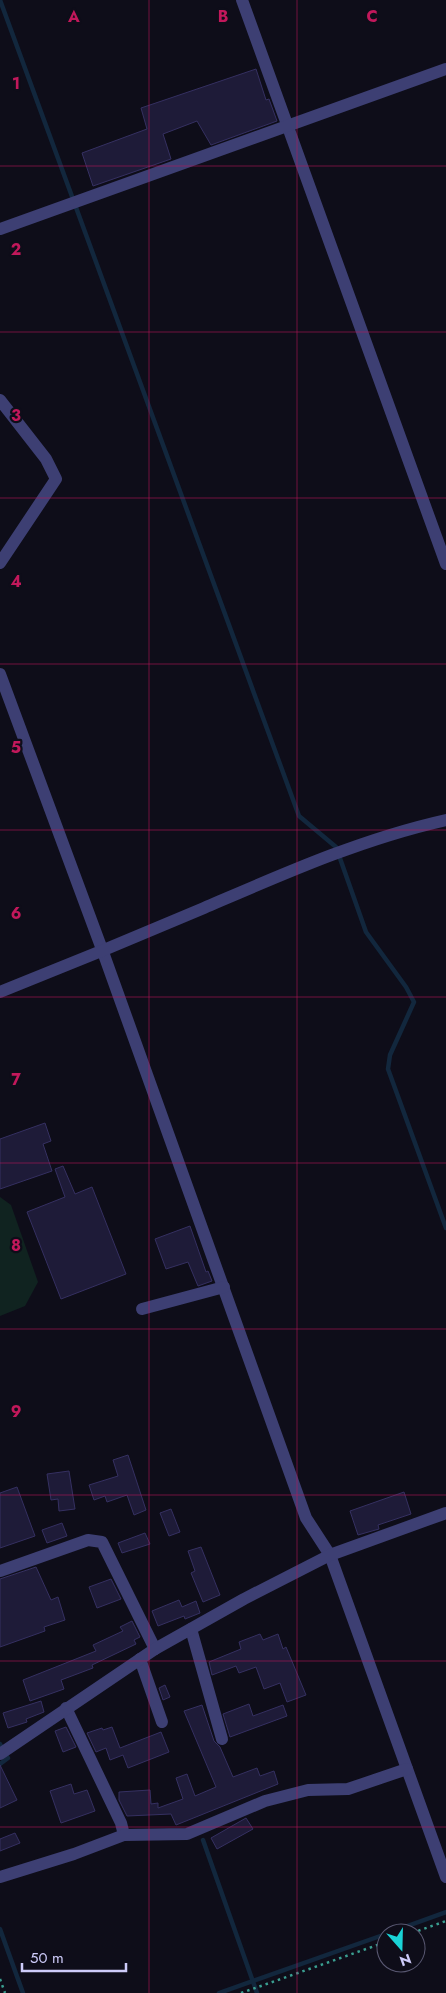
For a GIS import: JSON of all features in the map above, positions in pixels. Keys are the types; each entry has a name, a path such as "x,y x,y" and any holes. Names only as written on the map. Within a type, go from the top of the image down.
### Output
{"street":[{"path":"242,0 446,564"},
{"path":"0,229 446,69"},
{"path":"0,400 46,459 56,479 0,563"},
{"path":"0,674 104,952 306,1518 330,1555 446,1877"},
{"path":"0,992 104,952 318,859 400,830 446,820"},
{"path":"142,1309 224,1287"},
{"path":"3,1746 66,1708 155,1649 244,1598 330,1555 446,1514"},
{"path":"0,1571 88,1540 102,1542 155,1649"},
{"path":"191,1629 222,1739"},
{"path":"140,1659 162,1722"},
{"path":"66,1708 124,1835"},
{"path":"0,1877 74,1854 124,1835 187,1834 265,1801 308,1790 348,1789 407,1769"}],"path":[{"path":"426,1928 446,1921"},
{"path":"241,1993 376,1946"},
{"path":"0,1979 5,1993"}],"green space":[{"path":"0,1197 11,1205 38,1282 25,1306 0,1316"}],"building":[{"path":"256,69 266,100 269,99 277,121 211,145 197,121 163,134 171,159 93,186 82,153 147,129 141,108"},
{"path":"45,1123 51,1141 43,1144 52,1171 0,1189 0,1139"},
{"path":"63,1166 75,1194 92,1187 126,1274 61,1299 27,1212 65,1197 55,1169"},
{"path":"190,1226 206,1272 208,1271 212,1281 198,1286 188,1262 166,1269 155,1239"},
{"path":"128,1455 146,1510 134,1515 127,1495 107,1502 105,1496 94,1500 89,1485 118,1476 113,1460"},
{"path":"69,1471 75,1509 59,1511 58,1499 51,1500 47,1474"},
{"path":"17,1487 35,1536 0,1548 0,1493"},
{"path":"404,1492 411,1514 378,1525 379,1529 358,1535 350,1511"},
{"path":"171,1509 180,1532 169,1536 160,1513"},
{"path":"62,1523 67,1536 47,1543 42,1530"},
{"path":"145,1533 150,1544 122,1553 118,1543"},
{"path":"201,1547 220,1595 203,1602 191,1573 195,1571 188,1551"},
{"path":"36,1567 51,1600 58,1597 65,1620 44,1627 45,1631 0,1647 0,1579"},
{"path":"111,1579 121,1599 97,1608 89,1587"},
{"path":"179,1600 182,1607 196,1601 200,1613 185,1619 184,1616 158,1626 152,1611"},
{"path":"132,1621 140,1637 134,1640 136,1644 92,1665 93,1668 61,1680 64,1689 30,1701 23,1680 96,1651 93,1645 123,1631 120,1627"},
{"path":"260,1634 263,1640 278,1634 283,1649 286,1647 306,1695 287,1702 280,1683 264,1689 256,1667 239,1673 236,1666 212,1675 209,1662 241,1649 239,1642"},
{"path":"165,1685 170,1697 163,1700 159,1688"},
{"path":"41,1701 44,1712 26,1719 27,1722 8,1728 3,1713"},
{"path":"249,1704 253,1716 283,1705 287,1716 230,1737 223,1714"},
{"path":"202,1705 214,1741 220,1747 233,1777 257,1768 260,1776 274,1771 278,1784 176,1825 171,1814 127,1816 119,1800 119,1792 150,1790 151,1804 158,1803 158,1808 183,1799 176,1778 187,1774 195,1796 216,1787 184,1711"},
{"path":"66,1727 76,1747 63,1752 55,1731"},
{"path":"112,1727 120,1748 161,1732 169,1752 128,1768 123,1755 110,1760 106,1748 96,1752 87,1733"},
{"path":"0,1765 17,1800 0,1808"},
{"path":"71,1784 74,1794 87,1790 95,1811 61,1823 50,1791"},
{"path":"246,1818 253,1829 217,1849 211,1838"},
{"path":"15,1833 20,1843 0,1851 0,1839"}],"waterway":[{"path":"0,0 299,816 336,847 366,932 406,987 414,1002 390,1055 388,1069 446,1228"},
{"path":"0,1744 8,1758 0,1764"},
{"path":"203,1840 257,1993"},
{"path":"416,1923 446,1912"},
{"path":"0,1929 23,1993"},
{"path":"219,1993 376,1938"}]}
